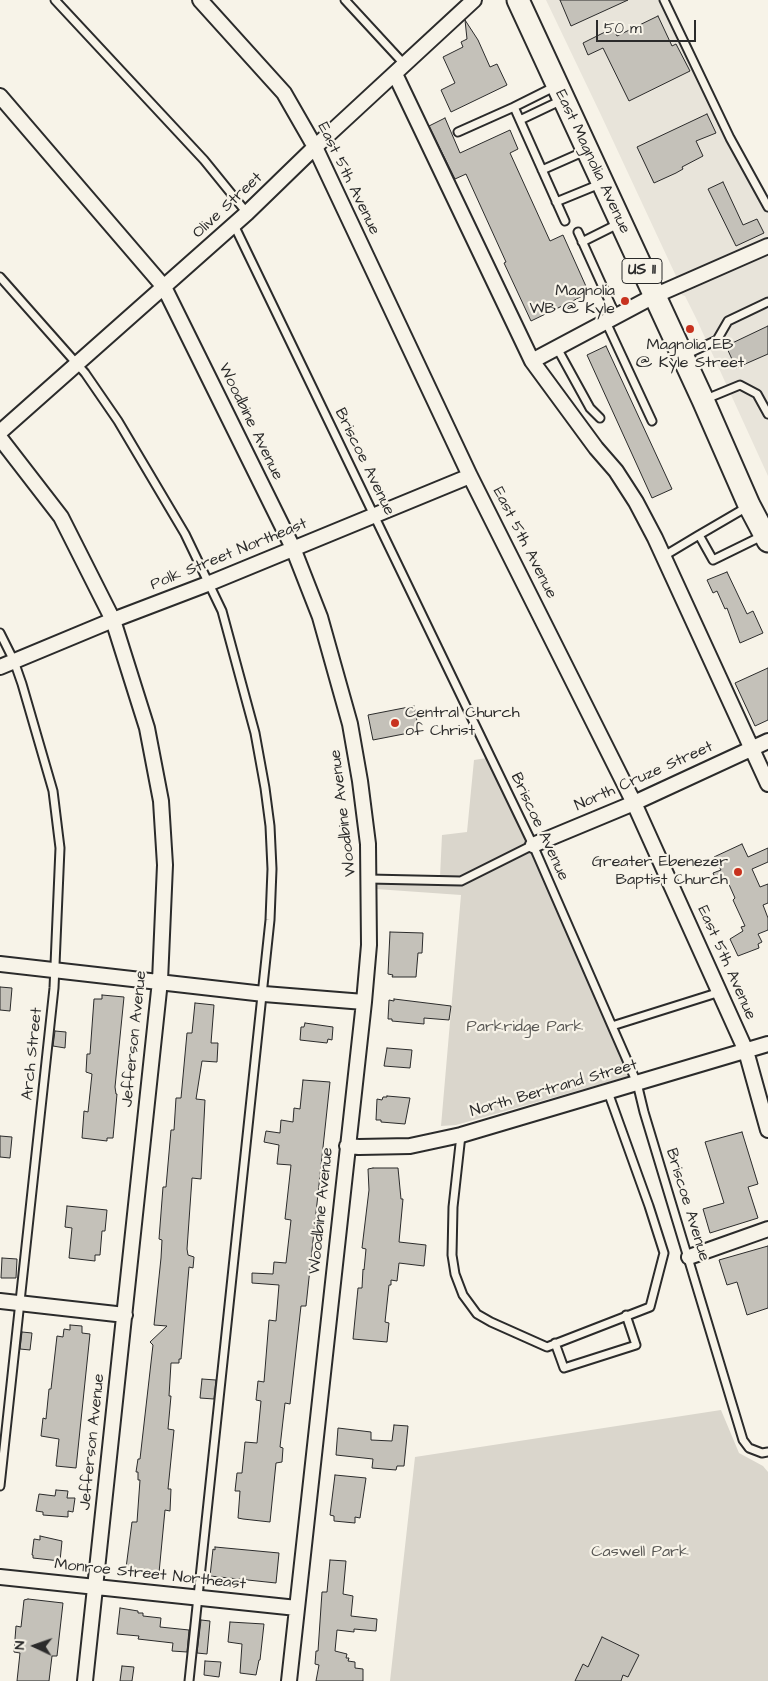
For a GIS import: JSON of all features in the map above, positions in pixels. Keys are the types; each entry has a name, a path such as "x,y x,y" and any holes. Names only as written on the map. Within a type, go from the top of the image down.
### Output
{"main road":[{"name":"East Magnolia Avenue","path":"518,0 703,400 749,505 767,538"}],"street":[{"name":"East 5th Avenue","path":"200,0 284,93 315,147 470,476 634,803 746,1051 768,1130"},
{"name":"Olive Street","path":"0,432 234,225 315,147 474,0"},
{"path":"400,70 532,361 596,448 616,471 636,502 664,556 768,784"},
{"name":"Woodbine Avenue","path":"0,96 164,287 293,548 320,617 350,724 368,844 369,945 289,1681"},
{"path":"532,361 654,296 768,246"},
{"name":"Jefferson Avenue","path":"0,438 61,517 113,620 147,728 161,801 165,865 160,981 85,1681"},
{"name":"Polk Street Northeast","path":"0,667 470,476"},
{"name":"North Cruze Street","path":"533,845 634,803 768,741"},
{"path":"0,964 264,994 364,1002"},
{"name":"North Bertrand Street","path":"347,1146 410,1146 460,1135 768,1044"},
{"path":"689,1257 768,1229"},
{"path":"0,1301 125,1315"},
{"name":"Monroe Street Northeast","path":"0,1577 296,1608"}],"lane":[{"path":"55,0 204,160 247,213"},
{"path":"344,0 400,70"},
{"path":"664,0 730,138 768,207"},
{"path":"458,132 514,107 561,93"},
{"path":"520,120 561,93"},
{"path":"514,107 565,221"},
{"path":"542,170 587,151"},
{"path":"556,202 602,183"},
{"path":"582,242 620,223"},
{"name":"Briscoe Avenue","path":"234,225 533,845 637,1083 644,1112 744,1440 749,1448 762,1453 768,1452"},
{"path":"578,232 652,421"},
{"path":"0,278 85,373 118,421 185,534 210,583 222,612 255,733 265,788 270,826 272,869 264,994 189,1681"},
{"path":"683,357 717,340 728,321 768,302"},
{"path":"557,348 590,408 600,418"},
{"path":"703,400 740,385 757,394 768,414"},
{"path":"664,556 749,505"},
{"path":"699,535 713,560 767,538"},
{"name":"Arch Street","path":"0,633 14,661 53,791 60,848 56,969 0,1486"},
{"path":"369,879 461,881 533,845"},
{"path":"612,1026 720,992"},
{"path":"460,1135 453,1207 452,1255 455,1274 463,1296 477,1314 547,1347 650,1307 664,1252 608,1092"},
{"path":"555,1343 564,1368 636,1345 626,1315"}],"shaded area":[{"path":"546,0 664,0 768,207 768,476 696,318 685,296 682,295 675,279 676,276"}],"green space":[{"name":"Parkridge Park","path":"487,758 517,817 630,1076 456,1125 441,1126 461,895 376,889 376,875 440,877 442,835 467,832 474,760"},
{"name":"Caswell Park","path":"721,1410 739,1453 763,1466 768,1472 768,1681 390,1681 415,1457"}],"building":[{"path":"560,0 628,0 571,26"},
{"path":"658,16 672,46 676,44 690,71 629,101 603,48 588,55 583,43 613,28 617,36"},
{"path":"465,20 478,40 490,67 497,64 507,85 451,112 441,90 455,83 443,57 463,47 461,42 467,39"},
{"path":"707,114 716,133 696,141 703,156 682,167 683,169 676,173 654,183 637,147"},
{"path":"445,118 460,153 510,130 518,149 510,153 550,241 563,235 589,293 531,321 466,174 455,179 429,126"},
{"path":"723,182 743,225 757,219 764,233 736,246 708,189"},
{"path":"768,326 768,354 736,368 726,346"},
{"path":"606,346 672,489 652,498 587,355"},
{"path":"727,572 747,614 753,611 763,633 740,643 727,608 725,609 717,591 713,593 707,580"},
{"path":"768,668 768,720 755,726 735,683"},
{"path":"414,706 419,731 373,740 368,715"},
{"path":"742,844 748,857 768,848 768,862 752,869 760,887 768,884 768,903 763,905 768,918 768,930 758,934 762,942 758,944 759,948 738,956 730,939 743,931 741,927 745,926 733,900 735,898 727,880 718,884 713,873 721,870 714,857"},
{"path":"390,932 423,933 422,953 418,953 416,977 392,977 393,975 388,974"},
{"path":"0,987 12,988 10,1011 0,1010"},
{"path":"102,995 124,997 115,1087 117,1094 113,1138 107,1138 107,1141 82,1138 84,1111 88,1112 92,1074 86,1072 87,1054 90,1054 94,999 102,999"},
{"path":"394,999 451,1006 449,1020 424,1018 424,1024 392,1021 392,1019 388,1019 389,1000 394,1001"},
{"path":"195,1003 214,1005 211,1043 218,1043 217,1062 202,1061 196,1099 205,1100 201,1179 192,1178 187,1249 188,1255 194,1257 193,1268 189,1267 181,1359 179,1359 179,1363 171,1363 168,1429 174,1430 168,1489 171,1489 170,1511 165,1510 159,1573 132,1571 133,1569 126,1568 132,1522 137,1522 140,1480 138,1480 138,1472 136,1472 138,1459 140,1459 153,1345 150,1342 167,1326 154,1325 161,1258 162,1240 159,1239 163,1187 166,1187 171,1130 174,1130 176,1098 181,1098 187,1033 192,1033"},
{"path":"305,1023 333,1027 332,1040 328,1039 327,1043 300,1040 301,1027 304,1027"},
{"path":"55,1031 66,1032 65,1048 53,1046"},
{"path":"387,1048 412,1050 410,1068 384,1066"},
{"path":"303,1080 330,1082 306,1306 301,1306 290,1404 285,1403 280,1447 283,1448 282,1462 276,1463 270,1522 238,1518 240,1491 235,1491 237,1473 242,1473 245,1442 257,1443 261,1401 256,1400 258,1381 264,1382 269,1320 276,1321 279,1285 252,1283 252,1273 273,1274 274,1262 286,1263 291,1220 285,1219 291,1165 277,1164 279,1145 264,1142 266,1131 280,1133 281,1120 293,1122 294,1108 300,1109"},
{"path":"383,1097 410,1098 405,1124 376,1120 377,1099 382,1100"},
{"path":"742,1132 758,1184 748,1187 758,1218 710,1233 703,1209 724,1203 705,1142"},
{"path":"0,1136 12,1137 10,1158 0,1157"},
{"path":"398,1168 401,1199 403,1199 399,1242 426,1245 424,1266 399,1263 397,1281 391,1280 385,1322 389,1323 387,1342 353,1339 358,1288 362,1288 366,1249 362,1248 369,1190 368,1169"},
{"path":"67,1206 107,1210 105,1231 102,1231 100,1255 95,1255 95,1261 69,1258 72,1228 65,1227"},
{"path":"768,1246 768,1308 747,1315 737,1282 727,1285 719,1260"},
{"path":"2,1258 17,1259 16,1278 1,1278"},
{"path":"70,1325 82,1326 82,1333 90,1334 76,1468 56,1466 59,1439 41,1436 43,1418 46,1419 49,1389 51,1389 57,1336 63,1337 64,1329 70,1330"},
{"path":"22,1332 32,1333 30,1350 20,1349"},
{"path":"202,1379 216,1380 214,1399 200,1398"},
{"path":"394,1425 408,1426 404,1466 397,1466 396,1470 372,1468 373,1459 336,1455 338,1428 371,1432 371,1440 392,1441"},
{"path":"335,1475 366,1478 360,1518 355,1517 355,1523 334,1521 334,1516 330,1515"},
{"path":"56,1490 68,1491 67,1498 75,1498 73,1512 68,1511 68,1517 43,1515 43,1512 36,1511 39,1494 55,1496"},
{"path":"40,1536 62,1541 60,1561 33,1558 34,1539 40,1540"},
{"path":"215,1547 279,1553 276,1583 210,1576 213,1549 215,1550"},
{"path":"330,1560 346,1561 343,1594 353,1596 351,1616 377,1619 376,1631 354,1629 354,1632 337,1630 335,1651 347,1654 346,1658 349,1658 348,1661 355,1662 355,1668 363,1669 363,1681 316,1681 319,1665 315,1664 316,1651 318,1651 322,1592 327,1592"},
{"path":"24,1600 63,1603 57,1656 52,1656 49,1681 17,1681 20,1653 14,1652 16,1626 21,1627"},
{"path":"120,1608 138,1611 138,1613 143,1613 143,1616 161,1618 160,1627 189,1630 187,1652 172,1651 173,1643 138,1639 139,1636 117,1634"},
{"path":"201,1620 210,1621 207,1654 197,1653"},
{"path":"230,1622 264,1624 260,1660 256,1675 240,1673 242,1644 228,1642"},
{"path":"602,1637 639,1655 628,1677 623,1675 621,1681 575,1681 583,1664 588,1667"},
{"path":"205,1661 221,1662 219,1677 204,1675"},
{"path":"122,1666 134,1667 132,1681 120,1681"}],"place":[{"name":"Magnolia WB @ Kyle","path":"625,301"},
{"name":"Magnolia EB @ Kyle Street","path":"690,329"},
{"name":"Central Church of Christ","path":"395,723"},
{"name":"Greater Ebenezer Baptist Church","path":"738,872"}]}
